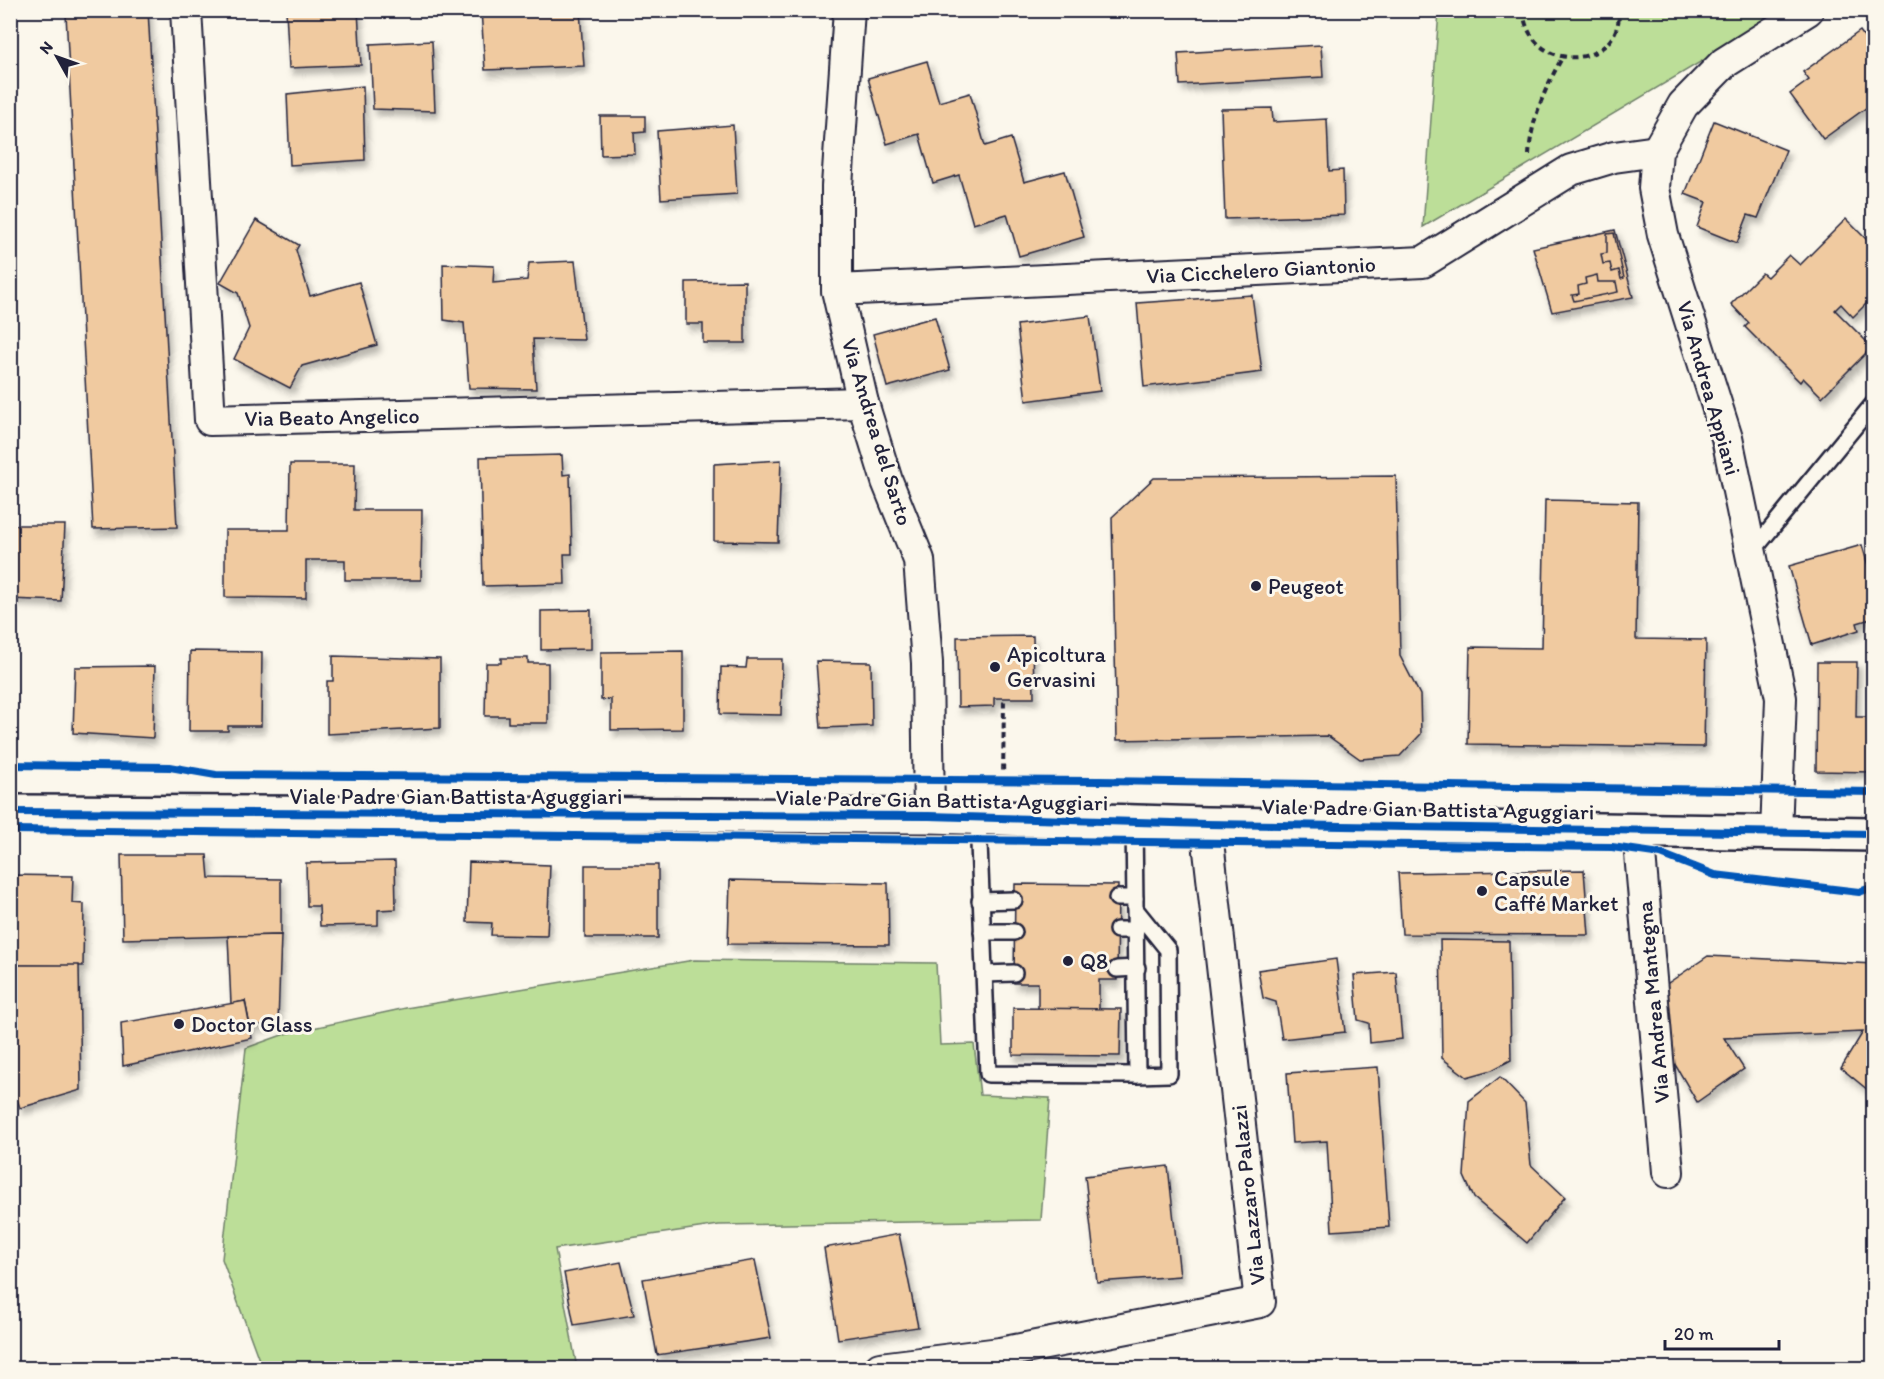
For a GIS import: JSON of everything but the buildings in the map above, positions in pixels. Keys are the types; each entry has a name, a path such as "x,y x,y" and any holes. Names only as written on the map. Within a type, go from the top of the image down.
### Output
{"main road":[{"name":"Viale Padre Gian Battista Aguggiari","path":"10,812 929,816 1206,824 1874,834"}],"street":[{"name":"Via Beato Angelico","path":"186,10 210,420 863,403"},
{"name":"Via Andrea del Sarto","path":"849,10 837,186 837,290 863,403 887,481 919,560 927,663 929,816"},
{"name":"Via Andrea Appiani","path":"1776,834 1781,698 1727,438 1663,235 1654,188 1657,151 1683,105 1724,63 1808,10"},
{"name":"Via Cicchelero Giantonio","path":"837,290 1423,262 1571,170 1614,157 1657,151"},
{"name":"Via Lazzaro Palazzi","path":"880,1368 935,1365 1260,1302 1206,824"},
{"name":"Via Andrea Mantegna","path":"1638,831 1668,1172"},
{"name":"Via Lazzaro Palazzi","path":"975,1368 1000,1353"}],"lane":[{"path":"1751,553 1874,403"},
{"path":"978,817 988,1074 1169,1074 1168,950 1135,904 1118,898"},
{"path":"1134,821 1137,1075"},
{"path":"980,901 1014,900"},
{"path":"1117,930 1136,930"},
{"path":"981,932 1014,932"},
{"path":"1117,969 1137,968"},
{"path":"984,974 1014,973"}],"path":[{"path":"1523,10 1526,28 1534,42 1546,52 1562,58 1578,58 1593,54 1606,44 1615,31 1619,10"},
{"path":"1532,194 1528,181 1530,136 1545,89 1562,58"},
{"path":"1003,782 1004,698"},
{"path":"992,782 1014,782"}],"green space":[{"path":"1439,11 1786,11 1423,227"},
{"path":"694,960 936,963 940,1045 974,1044 980,1095 1050,1098 1041,1220 719,1225 555,1249 577,1368 262,1368 222,1259 246,1048 285,1034 406,1008"}],"cycle path":[{"path":"10,765 170,767 216,775 1100,781 1874,792"},
{"path":"10,812 929,816 1206,824 1874,834"},
{"path":"10,830 1612,847 1661,854 1715,875 1859,892 1874,887"}],"place":[{"name":"Peugeot","path":"1256,586"},
{"name":"Apicoltura Gervasini","path":"995,667"},
{"name":"Capsule Caffé Market","path":"1482,891"},
{"name":"Q8","path":"1068,961"},
{"name":"Doctor Glass","path":"179,1024"}]}
